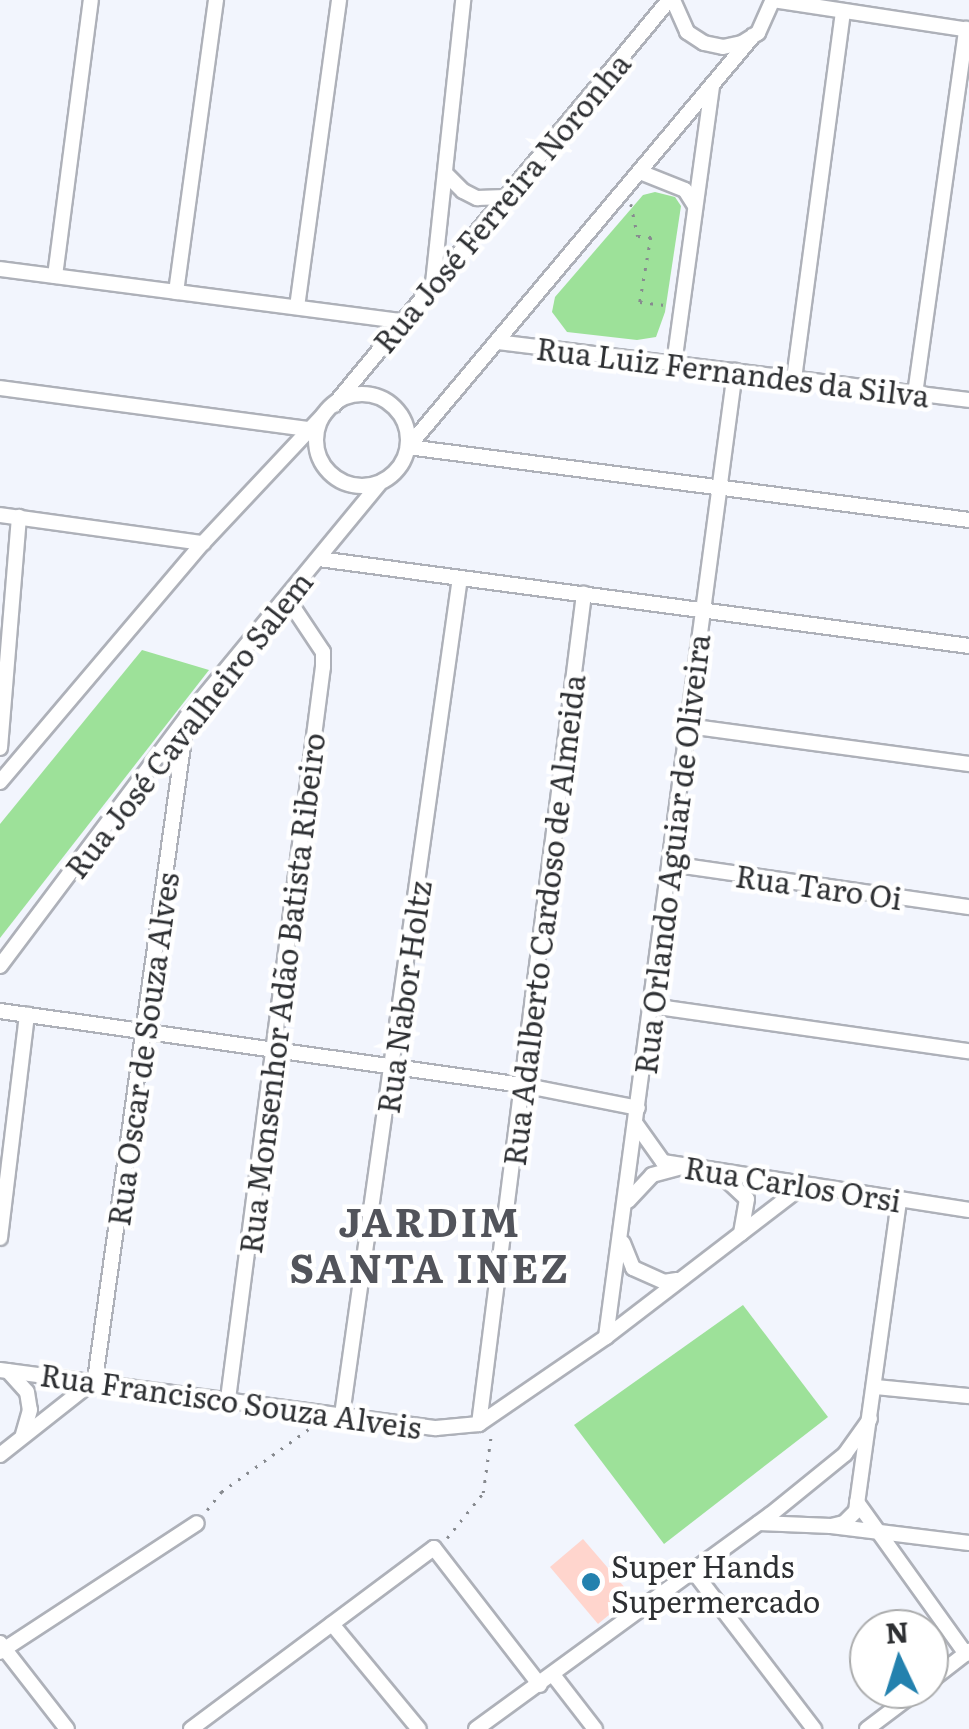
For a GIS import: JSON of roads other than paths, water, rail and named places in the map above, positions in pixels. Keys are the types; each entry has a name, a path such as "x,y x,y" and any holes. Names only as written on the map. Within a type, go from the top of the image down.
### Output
{"street":[{"path":"55,276 92,0"},
{"path":"176,292 216,0"},
{"path":"297,308 339,0"},
{"path":"432,285 464,0"},
{"path":"672,0 681,24 704,43 732,46 754,36"},
{"name":"Rua José Ferreira Noronha","path":"0,782 203,542 329,410 672,0"},
{"path":"408,448 405,422 388,402 362,394 329,410 316,448 328,472 351,485 379,484 400,467 408,448 712,87 778,0 967,29 916,394"},
{"path":"794,378 843,11"},
{"path":"674,364 712,87"},
{"path":"640,172 685,190 695,207"},
{"path":"445,173 462,191 477,198 505,198"},
{"path":"0,269 403,321"},
{"name":"Rua Luiz Fernandes da Silva","path":"498,342 969,400"},
{"name":"Rua Orlando Aguiar de Oliveira","path":"606,1336 735,371"},
{"path":"0,388 308,429"},
{"path":"408,448 969,520"},
{"name":"Rua José Cavalheiro Salem","path":"0,966 187,717 379,484"},
{"path":"0,515 203,542"},
{"path":"0,748 19,517"},
{"path":"318,559 969,646"},
{"name":"Rua Nabor Holtz","path":"334,1414 394,1066 460,578"},
{"name":"Rua Adalberto Cardoso de Almeida","path":"486,1421 522,1084 584,594"},
{"name":"Rua Monsenhor Adão Batista Ribeiro","path":"228,1399 323,667 323,652 286,598"},
{"name":"Rua Oscar de Souza Alves","path":"96,1380 187,717"},
{"path":"688,726 969,764"},
{"name":"Rua Taro Oi","path":"670,864 969,907"},
{"path":"651,1006 969,1051"},
{"path":"0,1011 522,1084 637,1116"},
{"path":"0,1238 27,1015"},
{"name":"Rua Carlos Orsi","path":"637,1116 656,1157 684,1166 969,1210"},
{"path":"624,1209 632,1194 652,1176 684,1166"},
{"path":"716,1171 747,1199 741,1233"},
{"path":"486,1421 804,1186"},
{"path":"831,1526 852,1518 857,1502 899,1200"},
{"path":"620,1233 634,1268 664,1282 680,1280"},
{"path":"3,1370 27,1392 28,1428 20,1440"},
{"name":"Rua Francisco Souza Alveis","path":"3,1370 436,1428 486,1421"},
{"path":"0,1456 96,1380"},
{"path":"875,1387 969,1396"},
{"path":"476,1729 765,1519 845,1454 870,1419"},
{"path":"822,1473 844,1471 861,1480"},
{"path":"857,1502 967,1653"},
{"path":"784,1504 783,1514 793,1522"},
{"path":"765,1519 969,1544"},
{"path":"67,1729 1,1648 197,1523"},
{"path":"190,1729 434,1548 540,1685"},
{"path":"694,1572 814,1729"},
{"path":"332,1624 419,1729"},
{"path":"554,1676 595,1729"},
{"path":"867,1729 894,1709"}],"place":[{"name":"Super Hands Supermercado","path":"591,1582"}],"district":[{"name":"JARDIM SANTA INEZ","path":"430,1243"}]}
